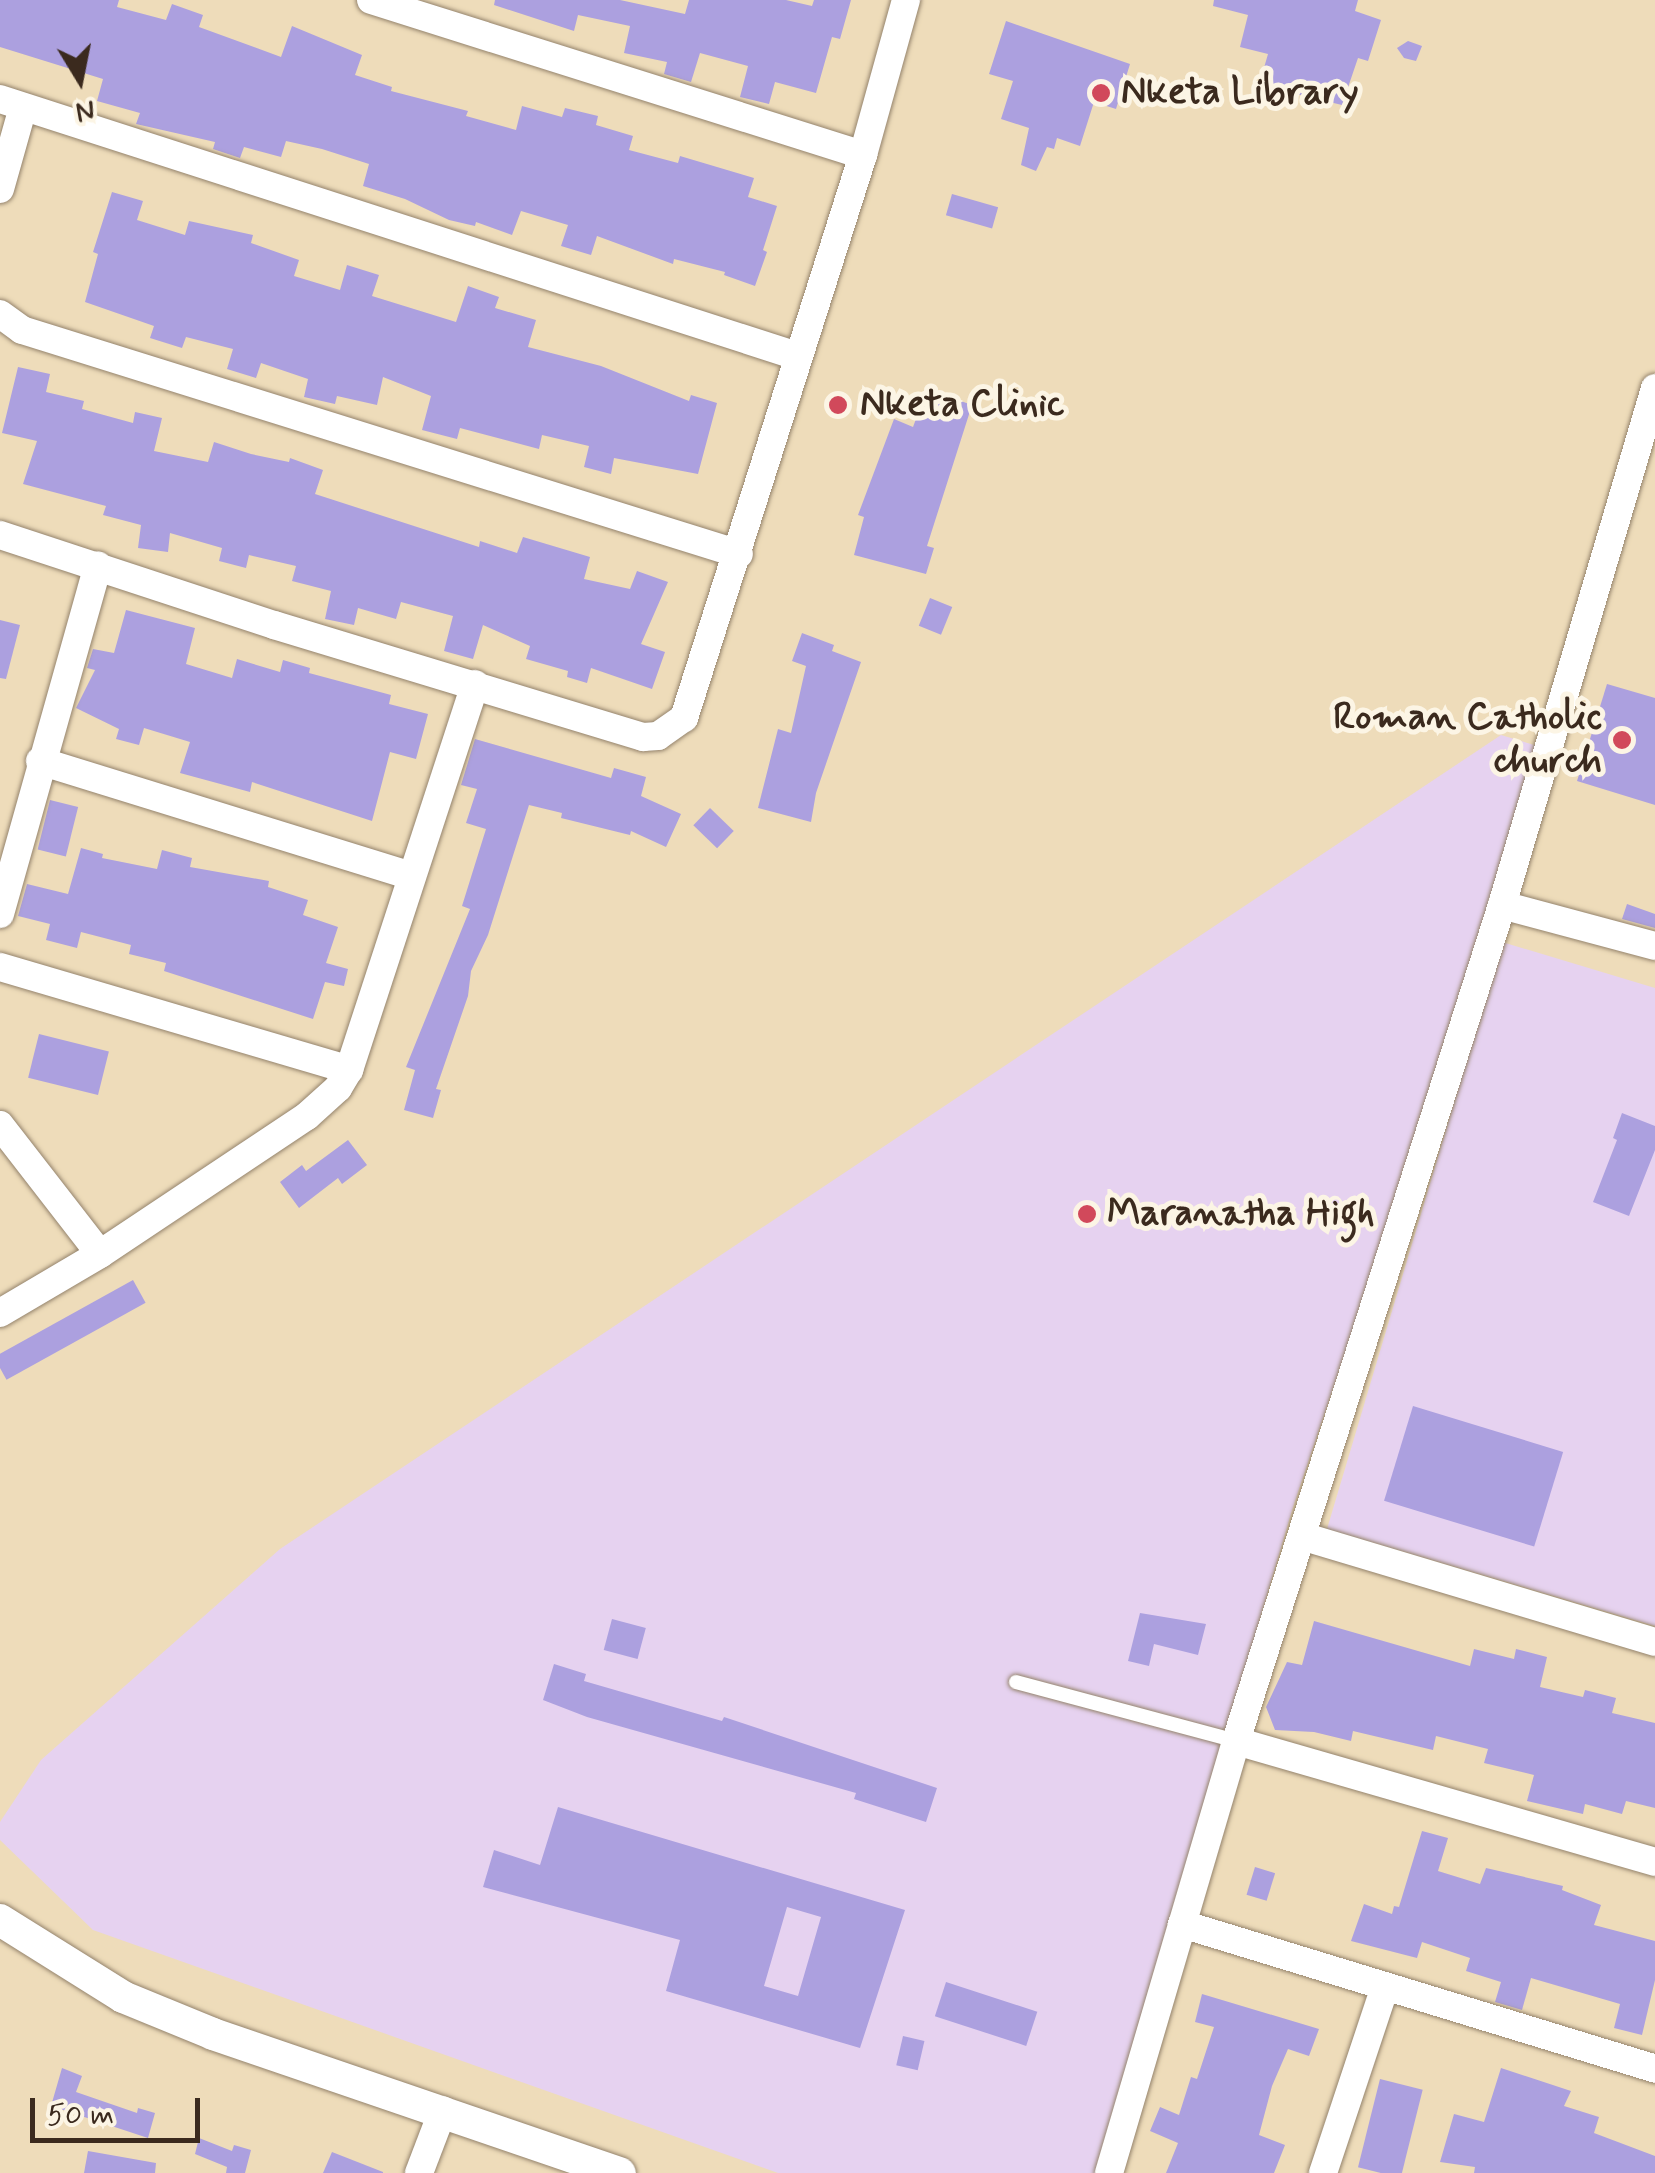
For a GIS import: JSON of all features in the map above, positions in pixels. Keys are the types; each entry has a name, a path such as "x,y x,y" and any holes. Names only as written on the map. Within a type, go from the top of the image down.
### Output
{"street":[{"path":"370,0 863,156"},
{"path":"0,535 274,626 642,737 658,736 684,718 863,156 906,0"},
{"path":"0,189 11,103 797,356"},
{"path":"0,314 22,330 739,554"},
{"path":"1109,2173 1236,1741 1305,1537 1502,905 1655,388"},
{"path":"0,914 98,566"},
{"path":"0,1313 100,1254 308,1116 350,1070 475,684"},
{"path":"40,761 410,876"},
{"path":"1502,905 1655,946"},
{"path":"0,967 350,1070"},
{"path":"0,1125 100,1254"},
{"path":"1305,1537 1655,1642"},
{"path":"1236,1741 1655,1862"},
{"path":"0,1920 124,1997 213,2034 620,2173"},
{"path":"1182,1924 1655,2070"},
{"path":"1322,2173 1385,1987"},
{"path":"419,2173 443,2110"}],"lane":[{"path":"1016,1682 1236,1741"}],"shaded area":[{"name":"Maranatha High","path":"1501,735 1541,747 1491,920 1293,1507 1096,2173 778,2173 93,1930 0,1840 0,1822 41,1760 280,1549"},
{"path":"1502,942 1655,988 1655,1626 1327,1529"}],"building":[{"path":"0,0 119,0 117,7 166,20 172,4 203,15 199,27 281,57 292,26 362,55 355,75 392,87 391,91 468,111 466,116 516,130 522,106 562,117 565,108 598,116 596,125 633,136 629,150 678,163 680,156 754,178 748,197 777,206 755,286 724,275 725,272 674,259 673,264 597,236 591,255 561,246 568,225 521,211 512,235 476,222 475,226 449,220 405,199 363,186 369,164 322,149 286,141 281,157 244,147 240,158 213,149 215,142 136,124 140,113 97,101 103,79 0,47"},
{"path":"495,0 620,0 685,14 689,0 786,0 812,6 814,0 851,0 840,39 832,37 816,93 775,82 769,104 740,97 748,66 700,53 691,82 664,74 667,62 624,53 630,26 578,15 574,31 494,5"},
{"path":"1214,0 1358,0 1355,11 1381,20 1368,61 1358,58 1342,105 1259,85 1268,54 1240,47 1248,15 1213,6"},
{"path":"1006,21 1130,64 1116,109 1094,102 1080,146 1057,138 1054,149 1047,147 1036,171 1021,165 1029,128 1001,119 1013,81 989,74"},
{"path":"1408,41 1422,46 1416,61 1404,58 1397,48"},
{"path":"112,192 143,201 137,220 185,235 189,221 253,235 251,243 299,260 294,276 340,290 347,265 379,275 372,296 456,322 468,286 499,297 495,308 536,320 528,347 601,366 689,401 691,395 717,403 698,474 614,458 611,474 584,467 589,446 542,435 539,449 460,428 457,439 422,430 431,396 383,377 377,405 337,396 335,404 304,397 308,379 261,363 256,378 227,369 233,349 186,337 182,348 150,338 154,326 85,302 98,254 93,252"},
{"path":"952,194 998,207 992,228 946,215"},
{"path":"18,367 50,374 46,392 84,401 82,409 133,423 135,412 162,418 154,451 208,462 214,442 289,462 290,458 323,470 315,494 479,547 480,541 517,553 523,537 590,557 584,579 630,589 637,571 668,582 641,644 665,652 652,689 591,668 587,683 567,677 568,671 526,659 530,646 483,625 473,659 444,651 453,616 401,602 396,619 358,608 354,625 325,619 331,591 292,581 296,566 249,555 246,568 219,561 222,548 170,533 168,552 138,548 141,525 103,515 106,506 23,484 37,441 2,433"},
{"path":"927,389 972,405 927,546 934,548 926,574 854,555 864,517 858,515 894,419 913,427"},
{"path":"930,598 952,607 941,635 919,626"},
{"path":"126,610 195,628 186,664 232,678 237,659 280,672 283,660 310,668 309,673 391,695 389,704 428,714 416,759 390,752 372,821 252,782 250,792 180,773 190,742 144,728 139,745 116,739 119,729 76,708 95,670 87,668 93,649 114,653"},
{"path":"0,620 20,625 6,679 0,678"},
{"path":"802,633 834,645 832,651 861,662 816,793 811,822 758,808 778,729 791,733 806,666 792,661"},
{"name":"Roman Catholic church","path":"1607,684 1655,698 1655,805 1577,781"},
{"path":"475,739 611,778 614,768 646,777 641,796 681,814 666,847 631,831 630,835 561,818 562,813 529,805 488,935 471,971 468,996 436,1089 441,1090 433,1118 404,1110 415,1070 406,1067 470,909 462,906 486,829 466,823 477,789 461,785"},
{"path":"50,800 78,807 66,857 38,849"},
{"path":"710,808 734,831 717,848 693,825"},
{"path":"81,848 103,854 102,858 157,869 162,850 192,858 190,867 269,881 268,887 308,900 303,915 338,927 326,963 348,969 344,986 325,982 313,1019 164,971 166,963 129,954 131,945 81,932 77,948 46,940 50,924 18,916 27,884 68,894"},
{"path":"1627,904 1655,914 1655,928 1622,919"},
{"path":"39,1034 109,1051 98,1095 28,1078"},
{"path":"1622,1113 1655,1126 1655,1150 1629,1216 1593,1202 1617,1140 1613,1138"},
{"path":"348,1140 367,1165 342,1184 338,1178 299,1208 280,1182 302,1165 306,1171"},
{"path":"133,1280 146,1303 7,1380 0,1368 0,1354"},
{"path":"1413,1406 1563,1452 1534,1547 1384,1501"},
{"path":"1140,1613 1206,1624 1198,1655 1154,1644 1149,1666 1128,1661"},
{"path":"612,1619 646,1628 638,1659 604,1650"},
{"path":"1314,1621 1470,1666 1474,1649 1514,1659 1516,1649 1547,1657 1540,1687 1583,1697 1585,1690 1616,1698 1612,1713 1655,1723 1655,1808 1626,1801 1622,1814 1585,1804 1583,1814 1527,1801 1534,1775 1484,1763 1488,1749 1436,1736 1433,1750 1353,1731 1351,1741 1314,1732 1275,1730 1266,1707 1287,1662 1302,1665"},
{"path":"554,1664 586,1674 584,1681 722,1721 724,1717 937,1788 926,1822 854,1799 856,1793 587,1717 543,1700"},
{"path":"558,1807 905,1910 860,2048 666,1991 680,1940 483,1887 494,1850 540,1865","holes":["787,1907 821,1917 798,1996 764,1986"]},
{"path":"1422,1831 1448,1838 1438,1871 1480,1884 1486,1868 1563,1886 1562,1890 1601,1905 1594,1925 1655,1941 1655,1980 1642,2035 1614,2028 1620,2004 1531,1978 1522,2010 1495,2002 1501,1982 1466,1971 1470,1958 1422,1942 1417,1958 1351,1941 1364,1904 1392,1914 1394,1906 1399,1907"},
{"path":"1255,1867 1275,1873 1267,1901 1247,1895"},
{"path":"946,1982 1037,2012 1026,2046 935,2016"},
{"path":"1202,1994 1319,2029 1309,2056 1288,2049 1272,2086 1259,2135 1285,2145 1274,2173 1166,2173 1178,2143 1150,2131 1160,2107 1179,2115 1191,2077 1197,2079 1214,2027 1195,2022"},
{"path":"903,2036 924,2041 918,2070 896,2065"},
{"path":"62,2068 82,2076 76,2092 137,2113 138,2108 155,2113 148,2138 51,2106"},
{"path":"1501,2068 1571,2091 1564,2106 1599,2117 1594,2133 1655,2156 1655,2173 1474,2173 1475,2167 1440,2162 1454,2114 1484,2122"},
{"path":"1380,2079 1423,2090 1402,2173 1358,2167"},
{"path":"199,2138 232,2151 234,2145 251,2150 245,2173 226,2173 227,2167 195,2154"},
{"path":"88,2151 156,2163 155,2173 84,2173"},
{"path":"332,2152 383,2172 383,2173 323,2173"}],"place":[{"name":"Nketa Library","path":"1101,93"},
{"name":"Nketa Clinic","path":"838,405"},
{"name":"Roman Catholic church","path":"1622,740"},
{"name":"Maranatha High","path":"1087,1214"}]}
